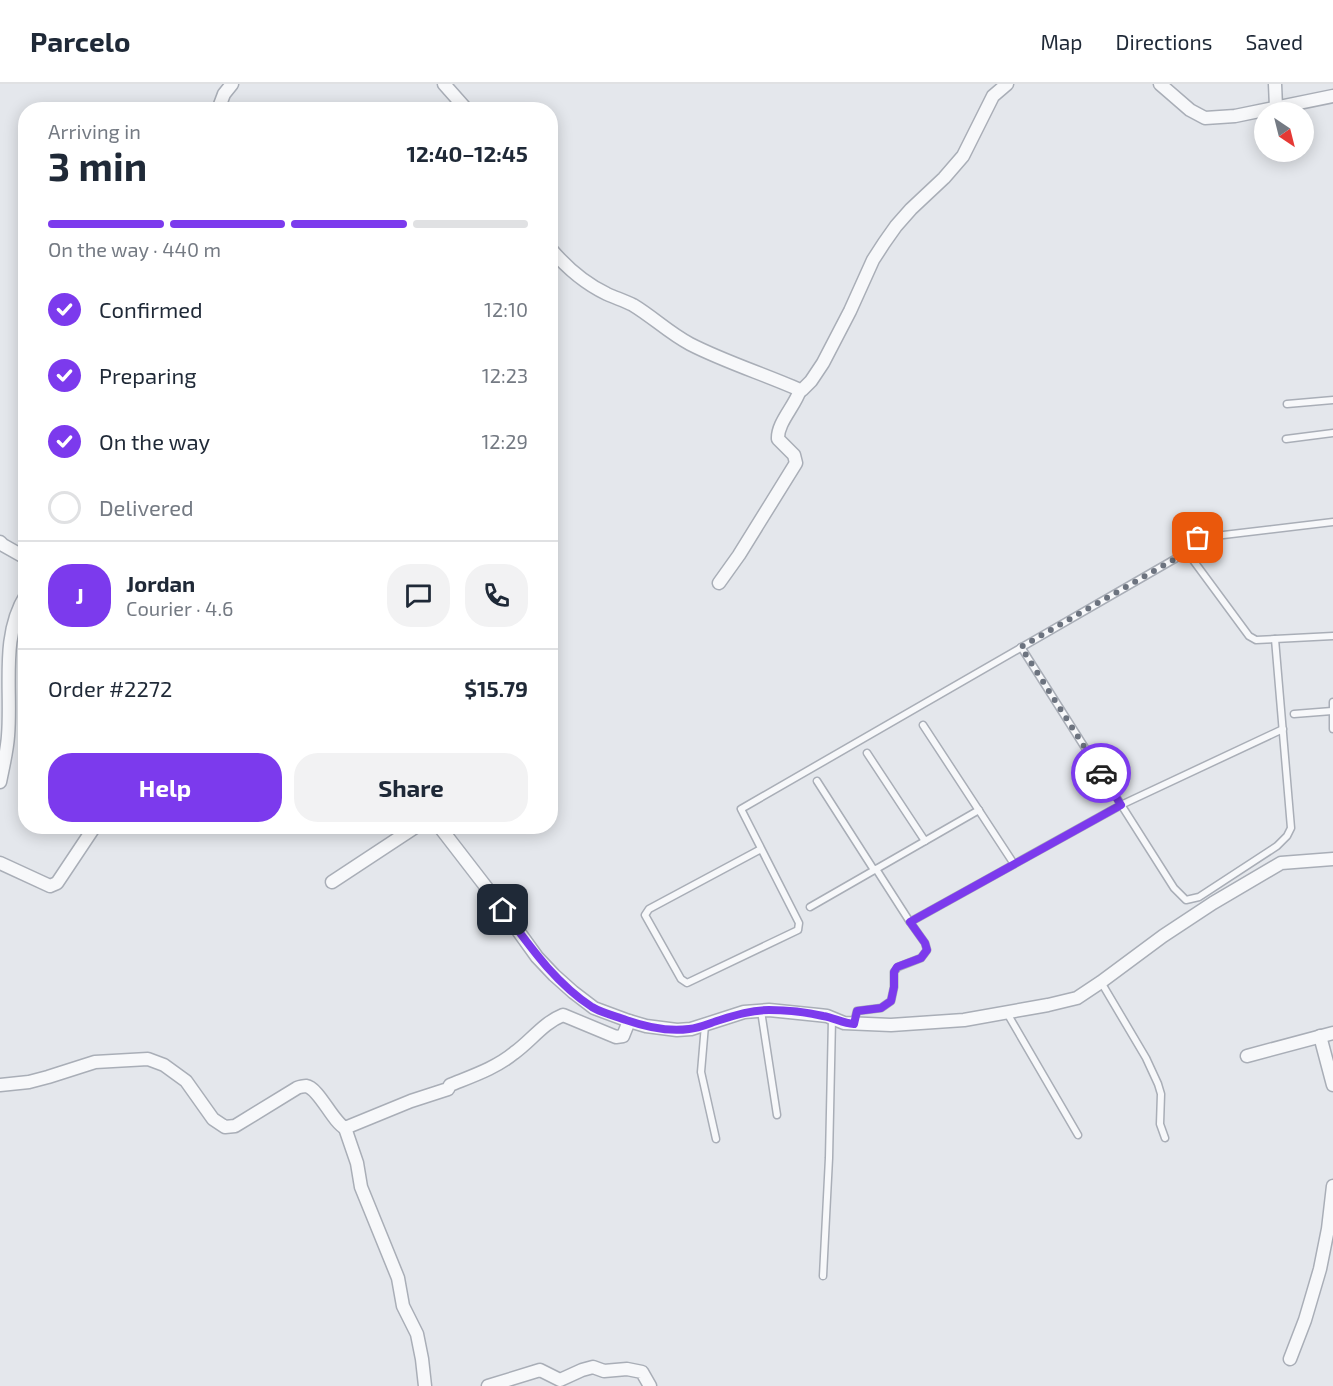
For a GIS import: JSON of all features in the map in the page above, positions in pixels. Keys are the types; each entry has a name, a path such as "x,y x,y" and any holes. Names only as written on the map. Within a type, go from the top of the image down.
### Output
{"street":[{"path":"221,102 232,84"},
{"path":"444,84 460,102"},
{"path":"719,583 796,464 794,455 778,439 777,431 796,401 800,390 811,381 823,363 873,260 896,226 963,156 993,96 1007,84"},
{"path":"1160,84 1190,110 1205,118 1254,112"},
{"path":"1275,84 1276,102"},
{"path":"1302,102 1333,96"},
{"path":"558,256 576,274 607,294 632,305 678,338 717,357 800,390"},
{"path":"0,542 18,553"},
{"path":"0,782 8,737 8,649 11,629 18,609"},
{"path":"0,863 50,886 57,883 90,834"},
{"path":"332,882 405,834"},
{"path":"445,834 537,957 554,975 594,1008 646,1026 677,1030 691,1029 744,1012 769,1010 812,1014 854,1024 940,1023 1006,1013 1077,998 1163,936 1281,863 1333,859"},
{"path":"345,1128 447,1089 496,1065 513,1054 549,1023 563,1015 616,1037 623,1036 629,1021"},
{"path":"1247,1056 1333,1032"},
{"path":"1320,1036 1333,1085"},
{"path":"0,1085 38,1080 94,1062 148,1059 164,1065 186,1081 213,1119 225,1127 235,1126 297,1088 306,1086 313,1089 335,1119 345,1128 357,1163 361,1187 398,1278 403,1306 417,1334 425,1386"},
{"path":"1290,1359 1305,1320 1320,1269 1333,1186"},
{"path":"488,1386 540,1370 560,1380 592,1367 604,1371 627,1369 642,1372 650,1386"}],"lane":[{"path":"1287,404 1333,400"},
{"path":"1286,439 1333,432"},
{"path":"1186,556 1198,538 1333,522"},
{"path":"762,849 649,909 645,915 681,979 687,983 798,930 799,923 762,849 741,809 1180,556 1190,556 1249,636 1256,639 1275,639 1333,636"},
{"path":"1021,647 1174,888 1186,900 1199,897 1277,846 1291,828 1275,639"},
{"path":"1333,702 1333,729"},
{"path":"1293,714 1332,711"},
{"path":"923,725 1014,864"},
{"path":"910,922 1121,805 1282,729"},
{"path":"867,753 925,841"},
{"path":"817,781 925,943 927,950 921,958 897,967 894,972 891,1001 881,1008 857,1011 854,1024"},
{"path":"810,907 979,810"},
{"path":"1101,982 1146,1058 1158,1084 1161,1094 1160,1124 1165,1138"},
{"path":"761,1011 777,1115"},
{"path":"1006,1013 1078,1135"},
{"path":"823,1276 829,1158 832,1018"},
{"path":"705,1025 701,1072 716,1139"}],"way so far":[{"path":"1101,773 1021,647 1180,556 1186,556 1198,538"}],"route":[{"path":"503,910 537,957 573,992 594,1008 629,1021 677,1030 691,1029 744,1012 769,1010 827,1016 844,1023 854,1024 857,1011 881,1008 891,1001 894,972 897,967 921,958 927,950 925,943 910,922 1121,805 1101,773"}]}
